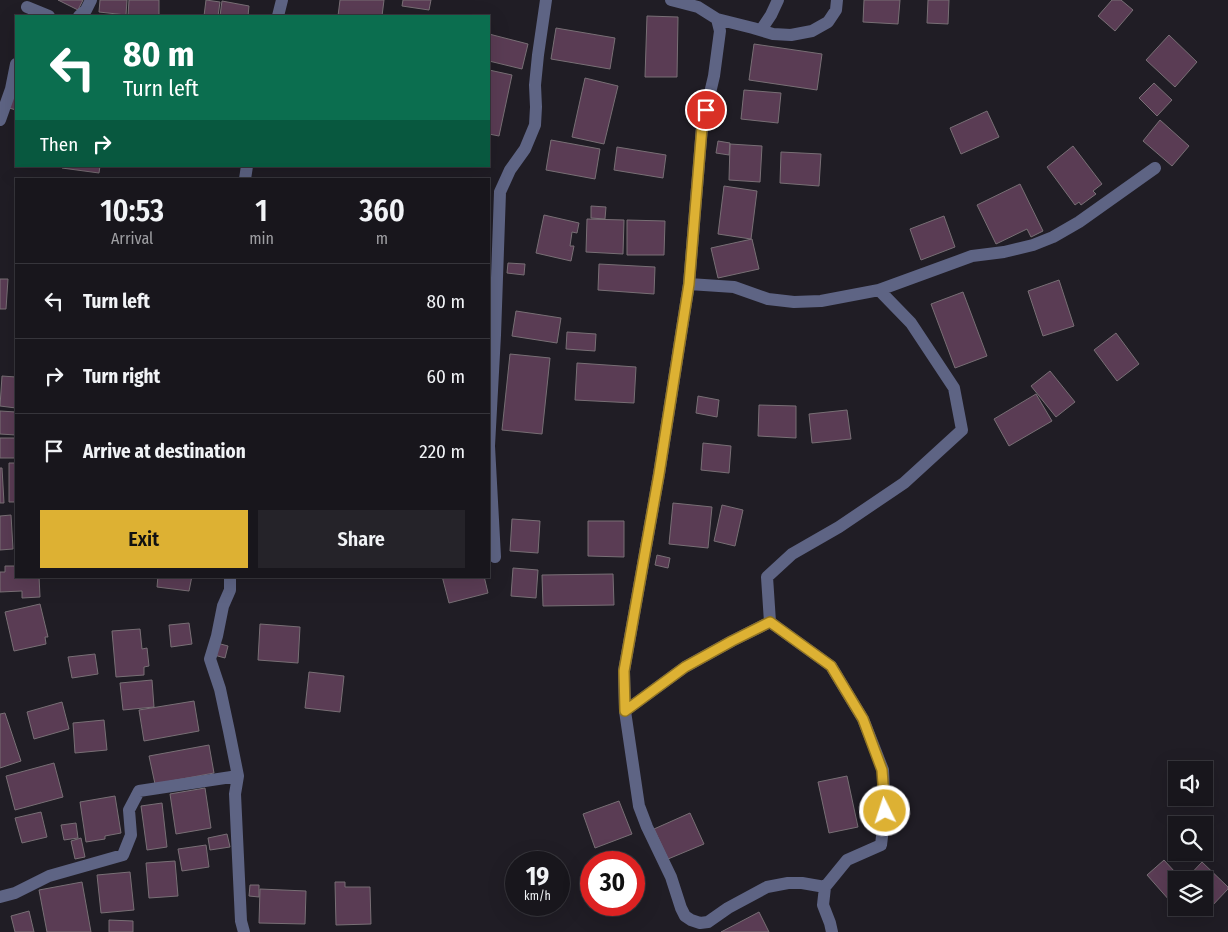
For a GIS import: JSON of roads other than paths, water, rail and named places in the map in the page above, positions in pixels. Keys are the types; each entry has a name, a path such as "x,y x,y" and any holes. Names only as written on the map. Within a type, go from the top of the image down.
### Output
{"street":[{"path":"80,15 86,10 91,0"},
{"path":"278,15 282,0"},
{"path":"490,428 500,192 510,170 525,149 535,125 535,85 546,0"},
{"path":"671,0 698,6 717,20 773,34 791,35 812,31 828,22 836,10 837,0"},
{"path":"760,30 771,15 778,0"},
{"path":"27,8 46,15"},
{"path":"717,20 720,31 714,76 702,127 689,284 659,474 624,671 625,711 640,806 647,827 671,877 685,916 700,923 708,922 728,908 767,887 788,883 802,883 824,887"},
{"path":"0,120 11,89 15,69"},
{"path":"689,284 734,287 768,299 794,302 821,301 879,290 972,256 1004,252 1033,245 1053,237 1079,222 1155,168"},
{"path":"770,622 767,577 792,554 839,527 904,483 962,430 954,388 911,324 879,290"},
{"path":"490,468 494,557"},
{"path":"230,578 230,590 223,606 210,659 220,688 238,776 235,794 244,932"},
{"path":"625,711 685,667 770,622"},
{"path":"770,622 831,666 863,719 882,770 885,811 881,845 847,860 824,887 823,905 832,932"},
{"path":"0,897 15,893 49,876 123,855 131,836 129,810 139,791 238,776"}]}
